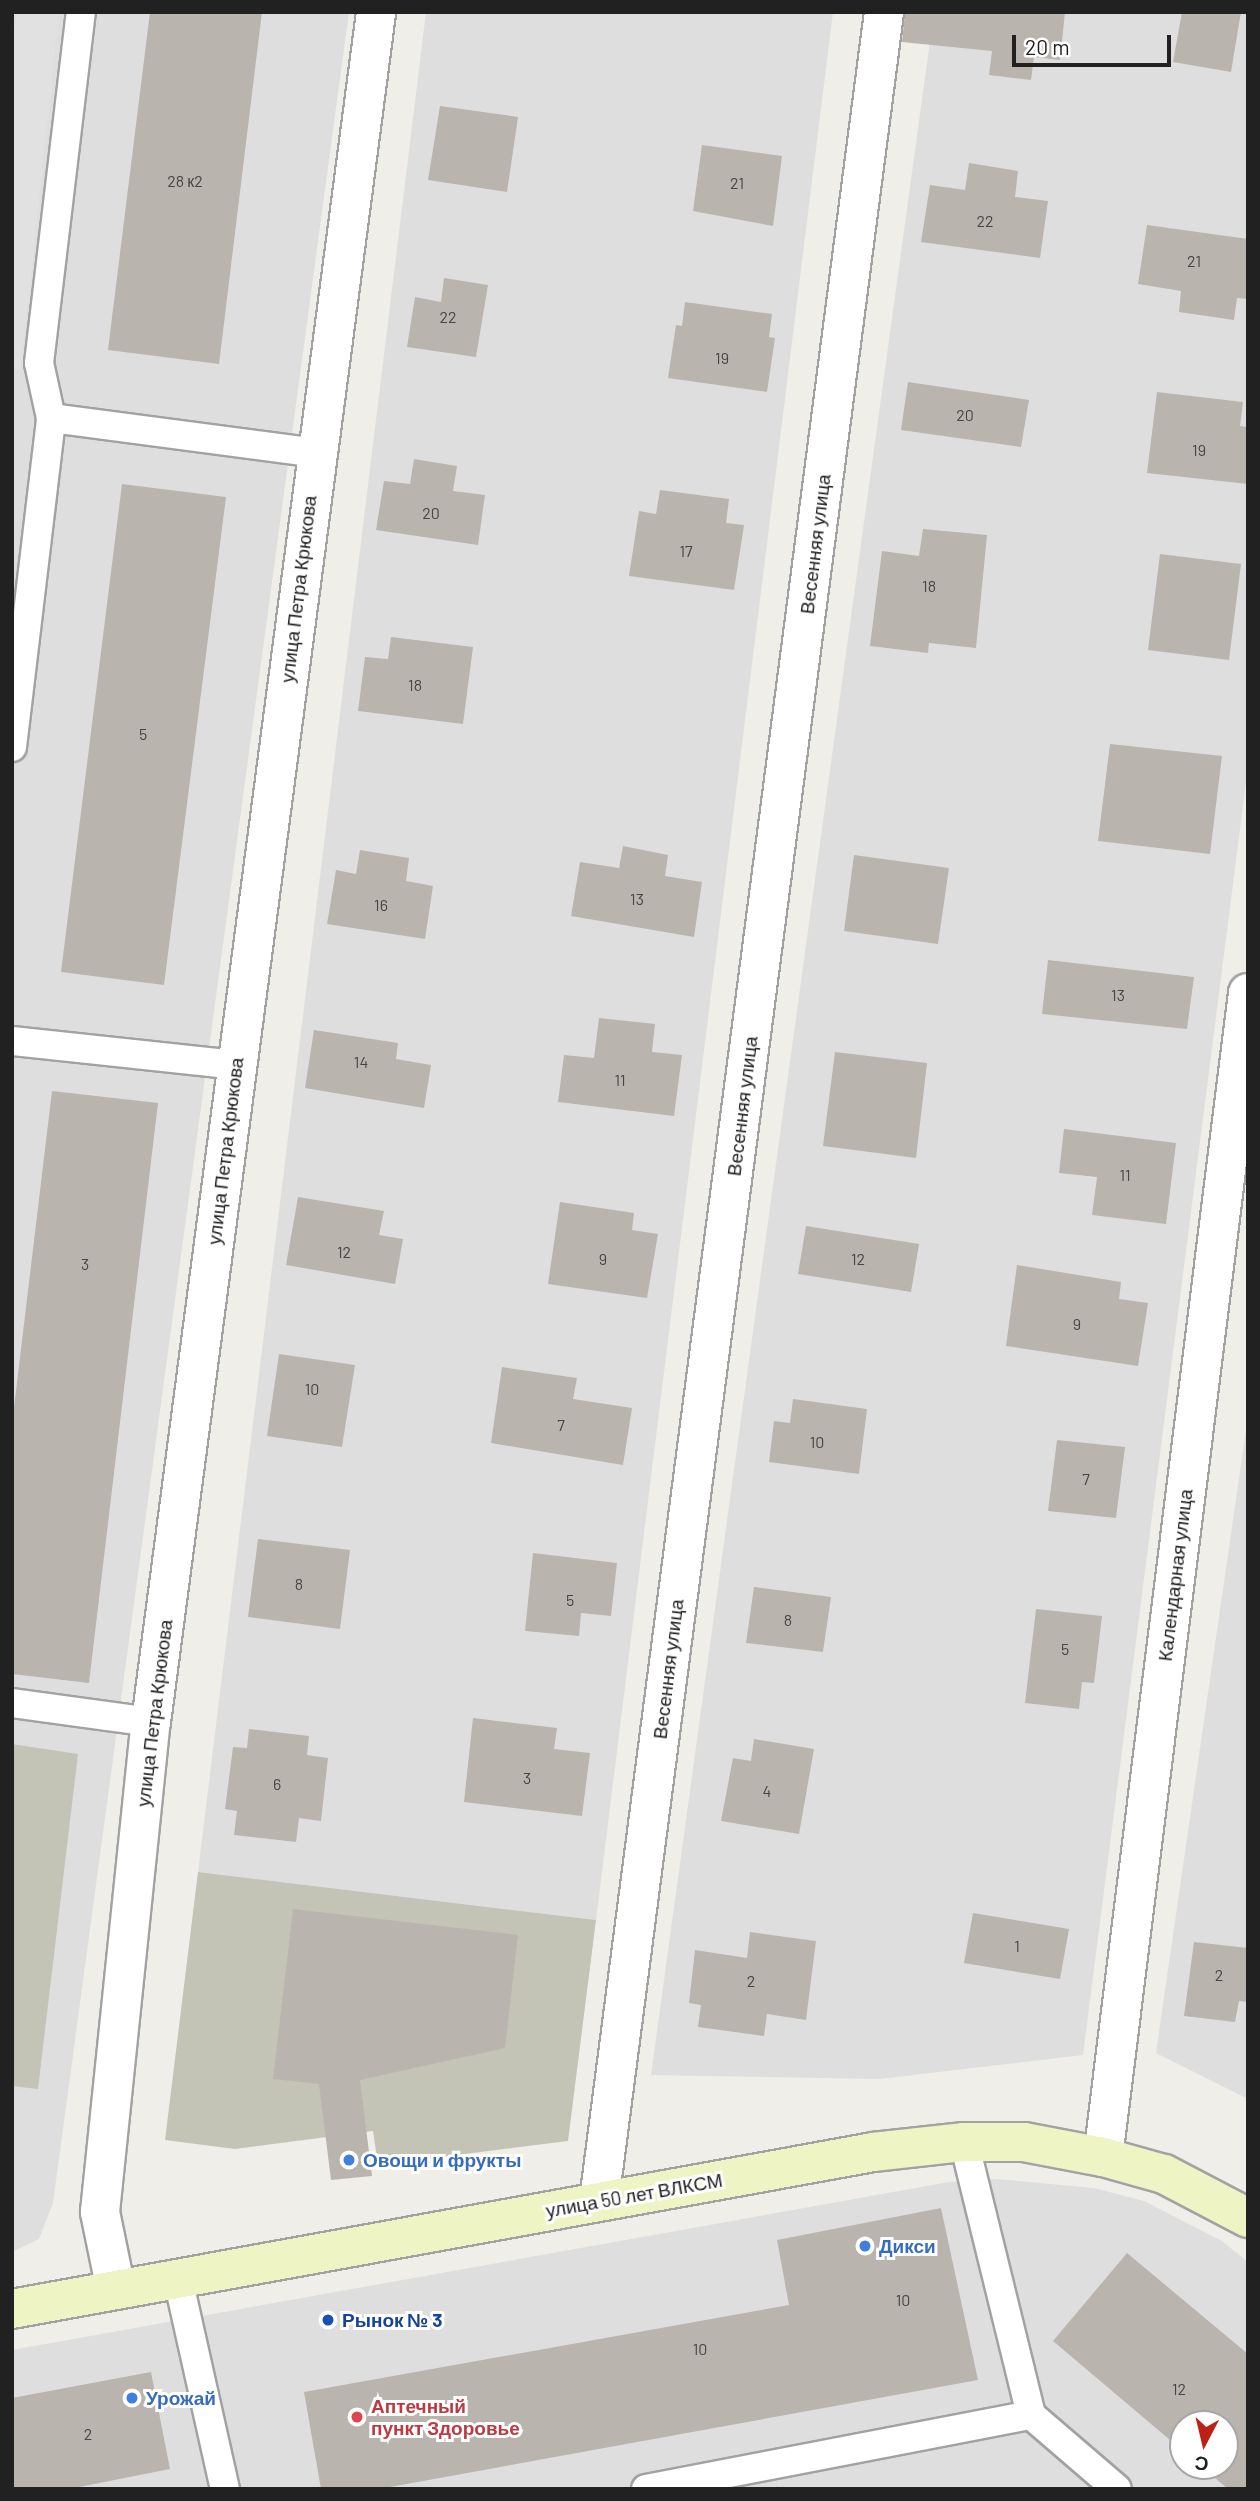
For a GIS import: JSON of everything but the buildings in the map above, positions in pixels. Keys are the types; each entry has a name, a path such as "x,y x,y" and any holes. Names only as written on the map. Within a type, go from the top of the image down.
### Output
{"main road":[{"name":"улица 50 лет ВЛКСМ","path":"12,2309 873,2152 964,2142 1024,2143 1103,2157 1164,2174 1248,2218"}],"street":[{"name":"улица Петра Крюкова","path":"116,2290 100,2212 151,1722 376,12"},
{"name":"Весенняя улица","path":"599,2201 884,12"},
{"name":"Календарная улица","path":"1103,2157 1239,1124 1248,993"}],"lane":[{"path":"12,747 51,418 39,363 81,12"},
{"path":"51,418 316,453"},
{"path":"12,1041 236,1065"},
{"path":"12,1703 151,1722"},
{"path":"964,2142 1031,2415 1117,2489"},
{"path":"178,2279 225,2489"},
{"path":"646,2489 1031,2415"}],"shaded area":[{"path":"12,12 349,12 53,2203 39,2239 12,2252"},
{"path":"17,12 59,12 21,369 12,368 12,54"},
{"path":"426,12 833,12 596,1920 198,1872"},
{"path":"934,12 1248,12 1248,767 1083,2055 879,2079 651,2075"},
{"path":"1248,1416 1248,2099 1156,2053"},
{"path":"12,1744 78,1754 38,2089 12,2086"},
{"path":"198,1872 596,1920 568,2141 378,2165 373,2131 235,2149 165,2140"},
{"path":"997,2179 1094,2188 1144,2201 1222,2241 1248,2262 1248,2489 12,2489 12,2350 949,2182"}],"place":[{"name":"Овощи и фрукты","path":"349,2160"},
{"name":"Дикси","path":"865,2246"},
{"name":"Рынок № 3","path":"328,2320"},
{"name":"Урожай","path":"132,2398"},
{"name":"Аптечный пункт Здоровье","path":"357,2417"}]}
